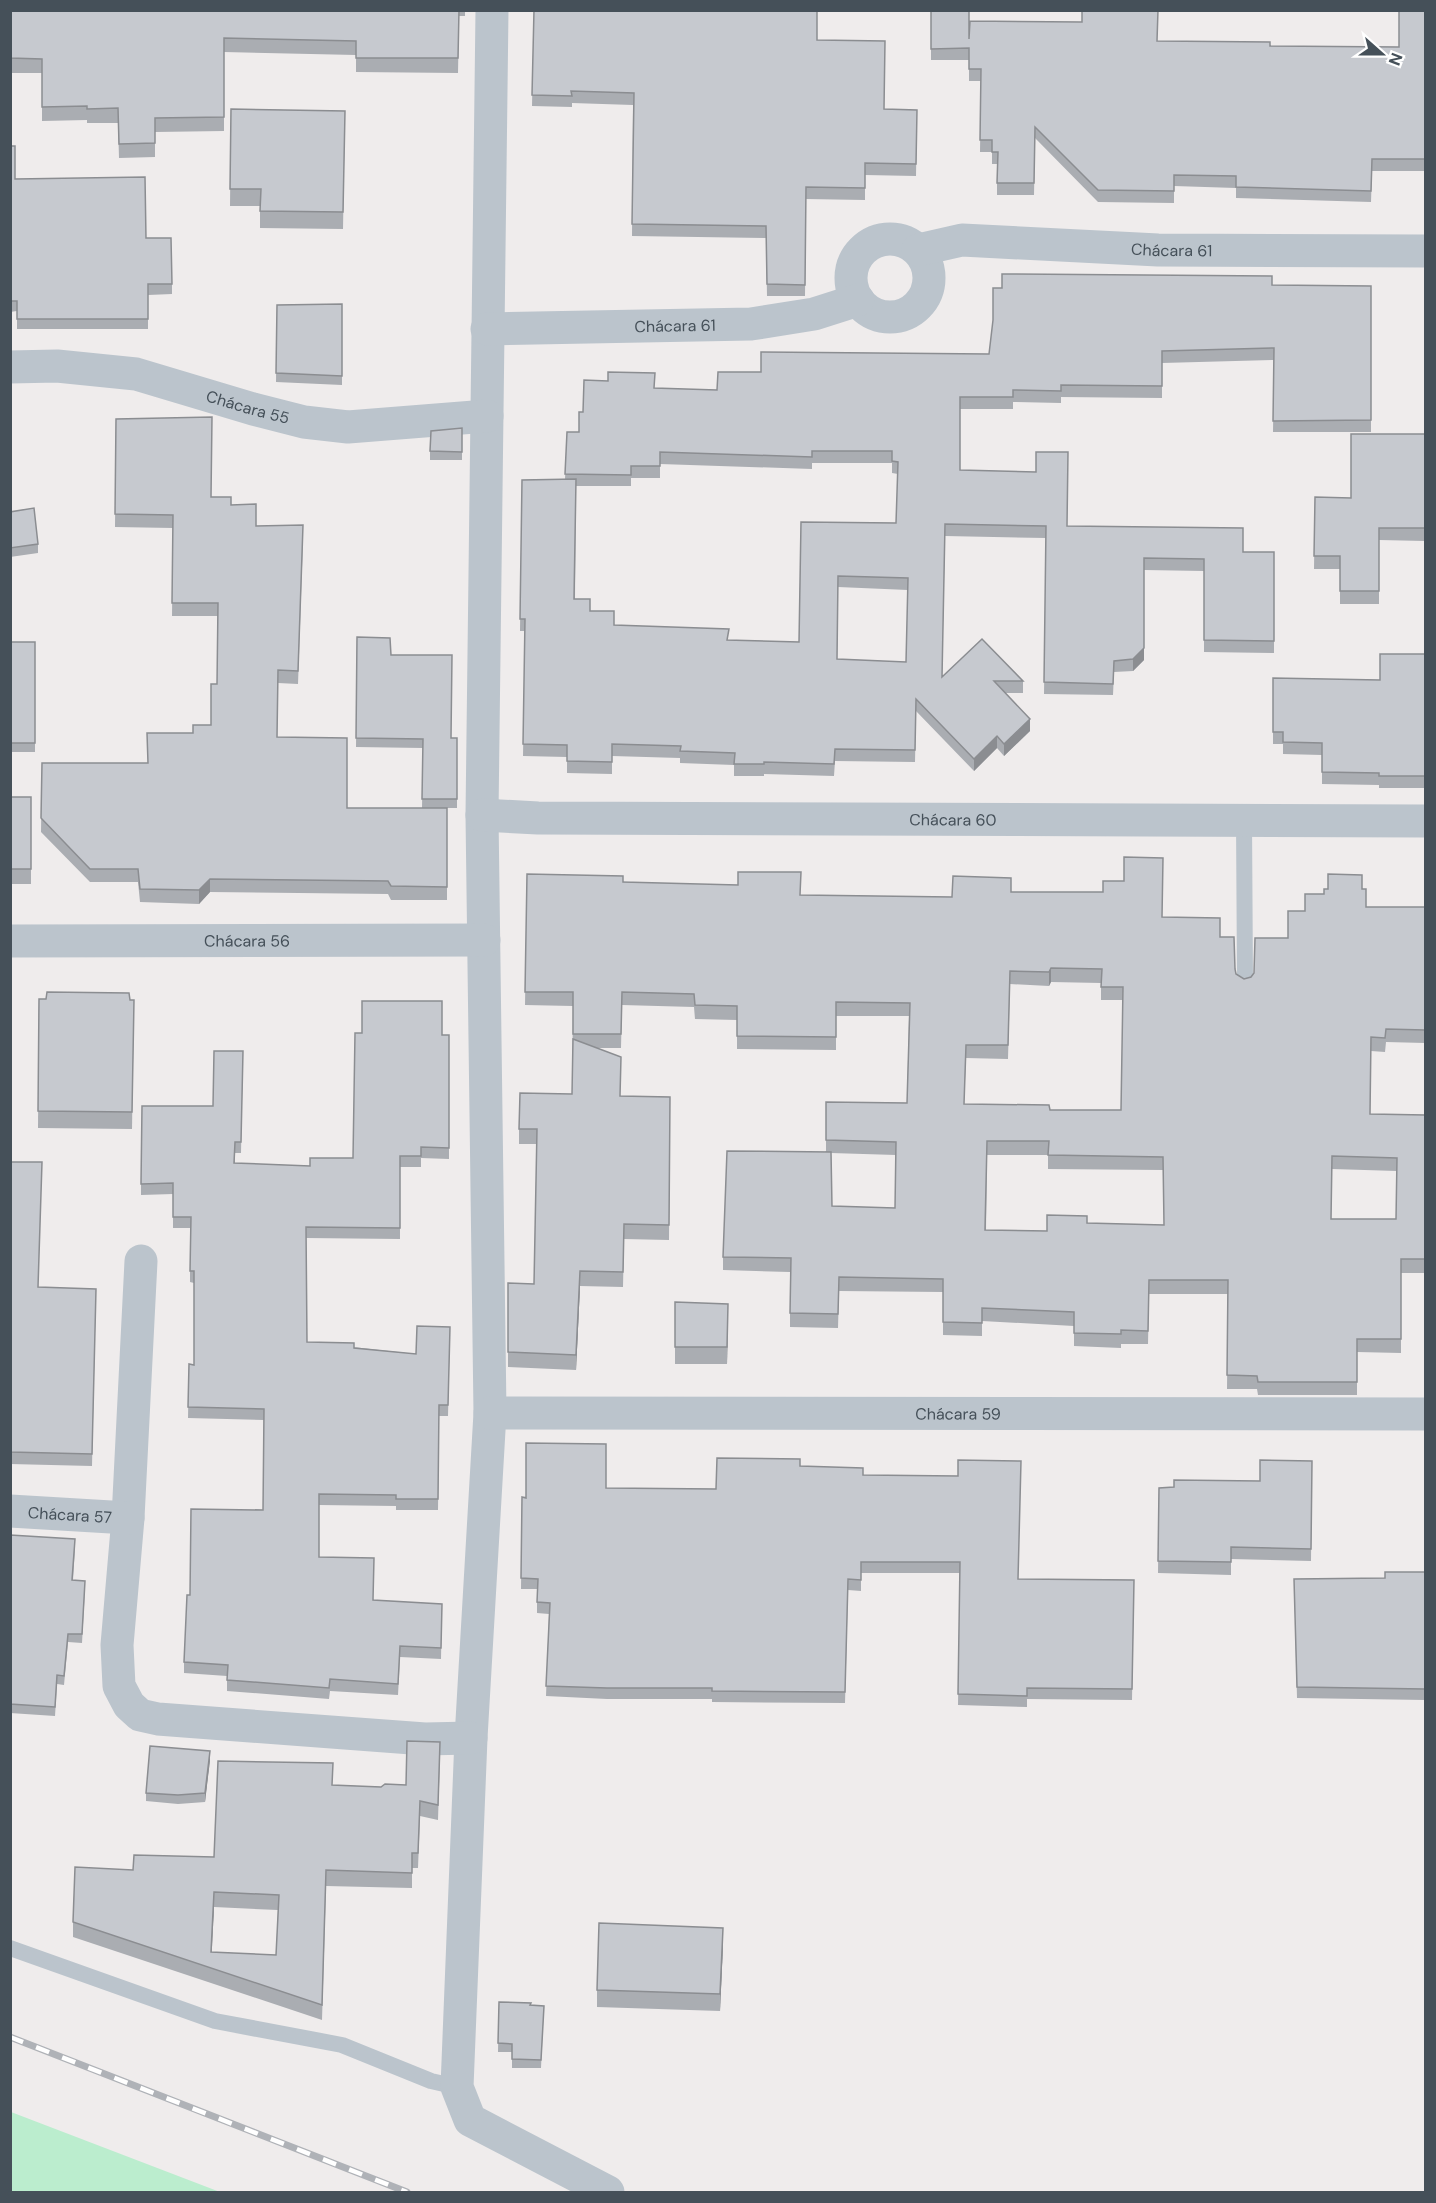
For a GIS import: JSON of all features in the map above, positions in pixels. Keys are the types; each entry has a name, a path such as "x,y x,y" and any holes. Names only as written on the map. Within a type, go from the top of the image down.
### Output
{"street":[{"path":"492,10 482,815 490,1413 471,1738 460,2062 457,2087 470,2120 608,2193"},
{"path":"892,238 906,242 918,250 926,262 929,276 927,290 920,303 909,312 895,317 881,316 868,310 858,300 852,287 851,272 856,259 865,248 877,240 892,238"},
{"name":"Chácara 61","path":"918,250 962,240 1158,250 1425,251"},
{"name":"Chácara 61","path":"487,329 751,324 814,314 858,300"},
{"name":"Chácara 55","path":"10,367 57,366 136,374 304,422 337,426 487,416"},
{"name":"Chácara 60","path":"482,815 538,818 1425,821"},
{"name":"Chácara 56","path":"10,941 484,940"},
{"path":"141,1261 128,1518 117,1645 119,1686 129,1705 140,1715 158,1719 414,1738 471,1738"},
{"name":"Chácara 59","path":"490,1413 1425,1414"},
{"name":"Chácara 57","path":"10,1511 128,1518"}],"lane":[{"path":"1244,820 1245,982"},
{"path":"10,1948 215,2021 342,2045 431,2080 457,2087"}],"green space":[{"path":"11,2112 220,2192 11,2192"}],"building":[{"path":"10,10 459,10 458,58 356,58 356,41 224,38 224,117 155,118 155,143 119,144 118,108 42,107 42,59 10,58"},
{"path":"534,10 817,10 817,40 885,41 884,109 917,110 916,164 865,163 865,188 806,187 805,285 767,284 766,226 632,224 634,93 571,91 572,96 532,95"},
{"path":"931,10 969,10 969,39 970,21 1082,22 1082,10 1158,10 1157,41 1270,42 1270,46 1399,47 1399,10 1425,10 1425,159 1372,159 1371,191 1236,187 1236,176 1174,175 1174,191 1098,190 1035,127 1034,183 997,183 998,152 992,152 992,140 980,140 981,69 969,69 969,48 931,49"},
{"path":"231,109 345,111 343,212 260,211 261,189 230,189"},
{"path":"10,146 15,146 15,179 145,177 146,238 171,238 172,284 148,284 148,319 17,319 17,301 10,301"},
{"path":"1002,274 1272,276 1272,285 1371,286 1371,420 1273,421 1274,348 1162,351 1162,386 1061,385 1061,391 1013,390 1013,397 960,397 960,470 1036,472 1036,452 1068,452 1067,526 1243,528 1243,552 1274,552 1274,641 1204,640 1204,559 1144,558 1144,648 1133,659 1114,661 1113,684 1044,682 1046,526 945,524 942,677 982,639 1023,681 994,681 1030,719 1004,744 997,736 974,759 916,699 915,750 835,749 834,764 764,762 764,764 734,764 735,753 680,751 681,746 612,744 612,762 567,761 567,745 523,744 525,619 520,619 522,480 576,479 574,599 590,599 590,611 614,611 614,625 729,629 727,640 799,642 801,522 896,523 898,462 892,461 892,451 812,451 812,457 660,452 660,466 631,466 631,475 565,474 567,432 579,432 579,412 583,412 584,380 608,381 608,372 655,373 654,388 717,390 718,372 761,372 761,352 989,354 993,320 993,288 1002,288","holes":["838,576 908,578 906,662 837,659"]},
{"path":"342,304 342,376 276,373 277,305"},
{"path":"212,417 211,497 231,497 231,505 256,504 256,526 303,525 298,671 278,670 277,737 347,738 347,808 447,808 447,887 391,886 388,881 210,879 199,890 140,889 138,869 90,869 41,818 42,763 148,763 147,733 193,733 193,725 211,725 211,684 217,684 218,603 172,603 173,515 115,514 116,419"},
{"path":"462,428 462,452 430,451 431,431"},
{"path":"1351,434 1425,434 1425,528 1379,528 1379,591 1340,591 1340,556 1314,556 1315,497 1351,498"},
{"path":"34,508 38,544 10,548 10,512"},
{"path":"357,637 390,638 391,655 452,655 451,738 457,738 457,799 422,799 423,739 356,738"},
{"path":"10,642 35,642 35,743 10,743"},
{"path":"1380,654 1425,654 1425,776 1322,772 1322,743 1283,742 1283,732 1273,732 1273,678 1380,680"},
{"path":"10,797 31,797 31,869 10,869"},
{"path":"1124,857 1163,858 1162,917 1220,918 1220,937 1234,937 1236,974 1244,979 1251,977 1254,973 1255,938 1288,938 1288,911 1305,911 1305,894 1324,894 1324,889 1328,889 1328,874 1362,875 1362,889 1366,889 1366,907 1425,907 1425,1030 1386,1029 1385,1038 1371,1037 1370,1114 1425,1115 1425,1259 1401,1259 1401,1339 1357,1339 1357,1382 1258,1382 1257,1376 1227,1375 1228,1280 1149,1280 1148,1331 1121,1330 1121,1334 1074,1333 1074,1312 982,1308 982,1323 943,1322 943,1279 839,1277 838,1314 790,1313 791,1258 723,1257 727,1151 831,1152 832,1206 895,1208 896,1142 826,1140 826,1102 907,1103 910,1003 836,1002 836,1037 737,1036 737,1006 695,1005 694,994 622,992 621,1034 573,1034 573,992 525,992 527,874 623,876 623,882 738,885 738,872 801,872 800,895 952,897 953,876 1011,878 1011,892 1103,892 1103,881 1124,881","holes":["1051,968 1102,969 1101,987 1123,987 1121,1110 1050,1110 1049,1105 964,1104 966,1045 1008,1045 1010,971 1049,972","987,1141 1049,1141 1048,1155 1163,1157 1164,1225 1087,1223 1087,1216 1047,1215 1047,1231 985,1230","1332,1156 1397,1158 1396,1219 1331,1219"]},
{"path":"47,992 129,993 130,1000 134,1000 132,1112 38,1111 39,999 46,999"},
{"path":"362,1001 442,1001 442,1035 449,1035 449,1148 421,1147 421,1156 400,1156 400,1228 306,1227 307,1342 354,1343 354,1348 416,1354 417,1326 450,1327 448,1405 439,1405 438,1499 396,1499 396,1495 319,1494 319,1557 374,1558 373,1600 442,1604 441,1648 400,1646 398,1684 330,1679 329,1688 227,1680 228,1665 184,1662 187,1595 190,1595 191,1509 263,1510 264,1409 188,1407 189,1364 194,1365 194,1271 190,1271 191,1217 173,1217 173,1183 141,1184 142,1106 213,1106 214,1051 243,1051 241,1142 235,1142 234,1163 310,1166 310,1158 353,1158 355,1033 362,1033"},
{"path":"573,1039 621,1057 620,1096 670,1097 669,1225 624,1224 623,1272 580,1271 576,1355 508,1352 508,1283 534,1284 537,1129 519,1129 520,1093 572,1094"},
{"path":"10,1162 42,1162 38,1287 96,1289 92,1454 10,1452"},
{"path":"675,1302 728,1304 727,1347 675,1347"},
{"path":"526,1443 606,1444 606,1488 716,1489 717,1458 800,1459 800,1466 863,1468 863,1475 958,1476 958,1460 1021,1461 1018,1579 1134,1580 1132,1689 1027,1688 1027,1696 958,1694 960,1562 861,1562 861,1580 848,1579 845,1692 546,1686 550,1603 537,1602 538,1579 521,1578 522,1497 526,1498"},
{"path":"1260,1460 1312,1461 1311,1549 1231,1547 1231,1562 1158,1561 1159,1488 1174,1487 1174,1480 1260,1481"},
{"path":"10,1535 75,1539 72,1580 85,1581 82,1634 68,1634 64,1676 57,1675 55,1707 10,1704"},
{"path":"1385,1572 1425,1572 1425,1689 1297,1687 1294,1579 1385,1578"},
{"path":"407,1741 440,1742 438,1805 420,1801 418,1853 412,1853 412,1873 326,1870 322,2005 73,1922 75,1867 133,1870 134,1855 214,1857 218,1761 333,1763 332,1785 381,1787 385,1784 406,1785","holes":["214,1892 279,1895 276,1955 211,1952"]},
{"path":"150,1746 210,1751 205,1793 178,1795 146,1793"},
{"path":"599,1923 723,1928 720,1994 597,1990"},
{"path":"499,2002 531,2003 530,2005 544,2006 541,2060 512,2059 512,2044 498,2043"}],"railway":[{"path":"10,2037 407,2192"}]}
